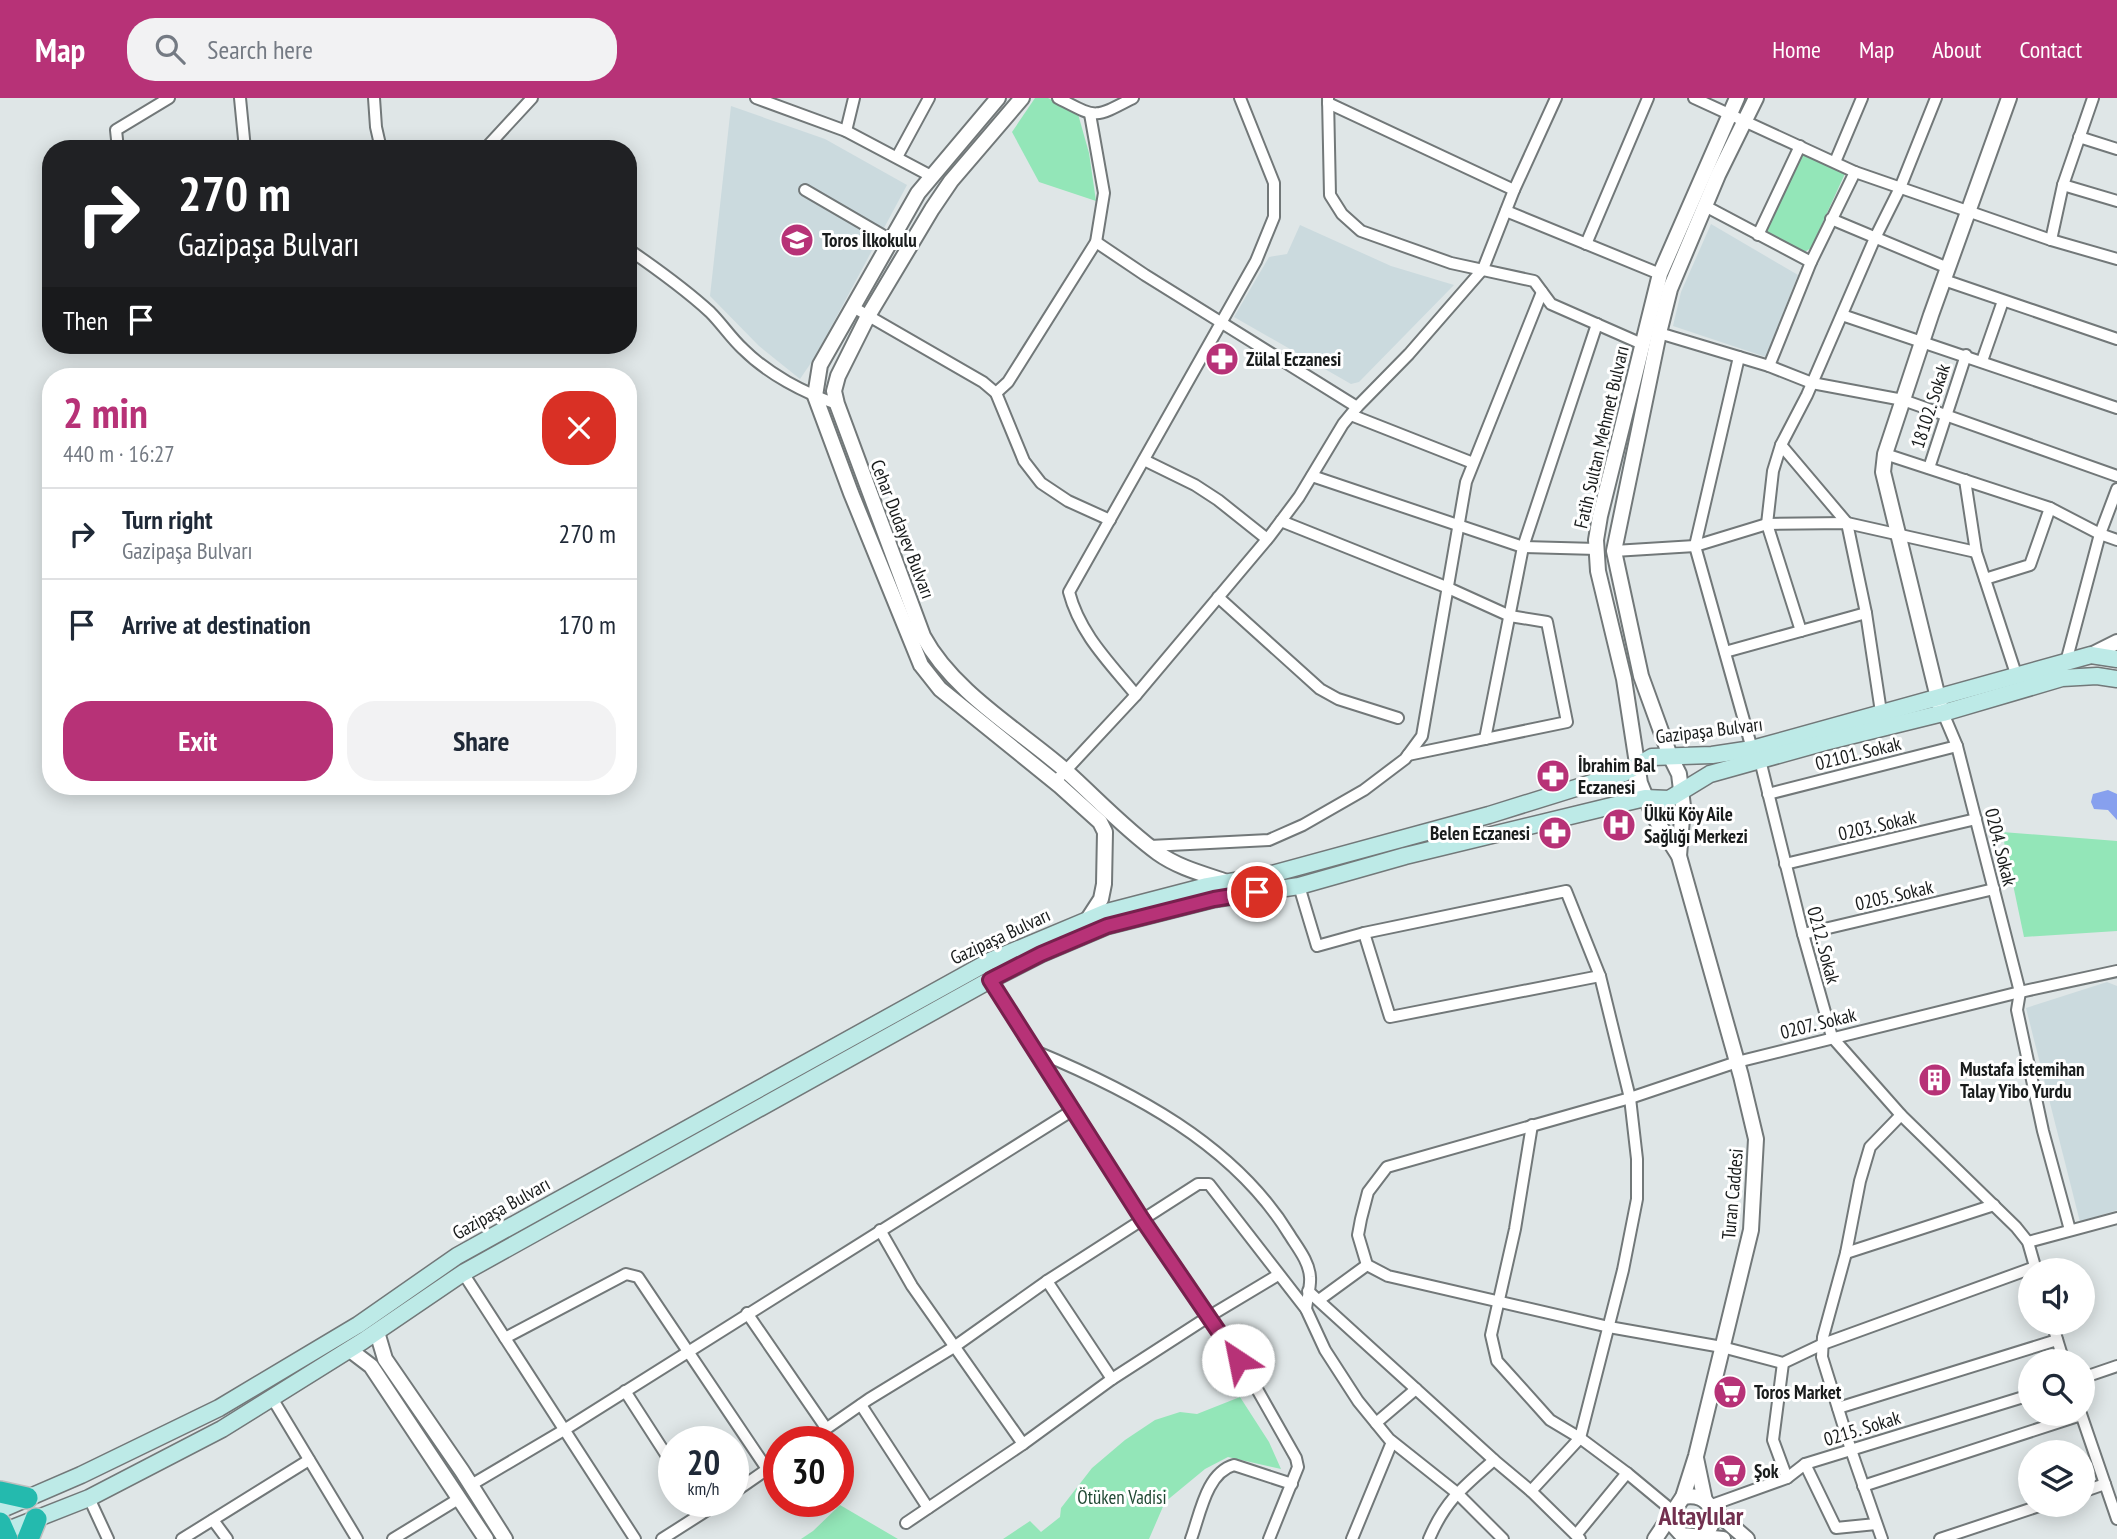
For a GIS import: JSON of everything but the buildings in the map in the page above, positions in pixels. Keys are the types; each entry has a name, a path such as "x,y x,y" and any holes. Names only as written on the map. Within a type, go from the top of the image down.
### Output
{"highway":[{"path":"0,1492 27,1498"},
{"path":"28,1539 36,1518"}],"main road":[{"name":"Gazipaşa Bulvarı","path":"2,1532 89,1498 222,1429 350,1350 463,1273 990,980 1041,954 1107,926 1214,899 1299,886 1405,856 1645,798 1669,799 1710,775 1756,755 1881,712 2091,655 2117,659"},
{"name":"Gazipaşa Bulvarı","path":"0,1510 81,1475 219,1408 358,1325 469,1250 990,961 1088,919 1227,882 1272,874 1489,815 1625,773 1653,757 1756,755 1943,713 2062,678 2117,679"}],"street":[{"path":"118,140 117,130 169,98"},
{"path":"240,98 244,140"},
{"path":"374,98 379,140"},
{"path":"497,140 531,98"},
{"path":"756,98 775,101 846,131 931,176"},
{"path":"846,131 854,98"},
{"path":"897,158 929,98"},
{"path":"815,396 820,365 918,193 998,98"},
{"name":"Cehar Dudayev Bulvarı","path":"1022,98 951,181 868,316 838,376 834,391 837,404 918,623 933,654 957,681 1160,854 1193,871 1227,882"},
{"path":"1058,98 1090,114 1103,113 1133,98"},
{"path":"1136,695 1086,635 1075,613 1069,592 1256,261 1274,217 1274,183 1240,98"},
{"path":"1055,782 1136,695 1267,539 1354,411 1409,354 1483,268 1514,190 1556,98"},
{"path":"1586,244 1648,98"},
{"path":"1694,98 1855,172 2051,240 2117,259"},
{"name":"Fatih Sultan Mehmet Bulvarı","path":"1679,856 1645,798 1640,783 1624,679 1598,570 1597,549 1600,516 1660,274 1737,98"},
{"name":"Fatih Sultan Mehmet Bulvarı","path":"1679,856 1683,806 1679,774 1641,676 1614,551 1670,289 1705,206 1756,98"},
{"path":"1835,162 1862,98"},
{"path":"1801,631 1767,524 1773,471 1781,445 1900,188 1937,98"},
{"path":"1943,713 1936,697 1883,472 1885,454 1903,400 2009,98"},
{"path":"2051,240 2063,185 2093,98"},
{"path":"1514,190 1328,101 1330,195 1342,214 1361,231 1451,263 1534,281 1551,304 1642,344"},
{"path":"996,393 1008,382 1096,242 1104,193 1090,114"},
{"path":"2079,137 2117,149"},
{"path":"1758,234 1800,146"},
{"path":"1769,366 1811,262 1855,172"},
{"path":"2063,185 2117,201"},
{"path":"805,190 891,240"},
{"path":"1705,206 1811,262"},
{"path":"1506,211 1660,274"},
{"path":"1831,219 2003,301 2117,339"},
{"path":"1096,242 1354,411 1473,464"},
{"path":"637,255 684,289 714,316 744,351 764,366 815,396 837,404"},
{"path":"1150,846 1269,840 1303,825 1364,790 1408,755 1422,736 1466,482 1542,292"},
{"name":"18102. Sokak","path":"1982,361 2003,301"},
{"path":"853,307 983,382 996,393 1024,461 1041,483 1068,501 1110,520"},
{"path":"1842,314 2117,408"},
{"path":"1485,739 1523,547 1597,324"},
{"path":"1659,333 1769,366 1812,383 1903,400 2117,476"},
{"name":"18102. Sokak","path":"1929,468 1966,355"},
{"path":"1695,546 1739,357"},
{"name":"Cehar Dudayev Bulvarı","path":"815,396 850,493 921,665 940,689 1100,822 1105,832 1106,853 1101,900 1088,919"},
{"path":"1781,445 1846,523 1866,613 1881,712"},
{"path":"1885,454 2050,508 2117,540"},
{"path":"1144,460 1195,485 1267,539"},
{"path":"1312,476 1523,547 1597,549"},
{"path":"1965,480 1976,552 2016,674"},
{"path":"2066,662 2100,534 2117,489"},
{"path":"1985,579 2030,565 2050,508"},
{"path":"1281,521 1446,587 1510,616 1548,622 1567,722 1408,755"},
{"path":"1614,551 1695,546 1767,524 1846,523 1976,552"},
{"name":"0212. Sokak","path":"1695,546 1768,793 1832,1037 1901,1115 1994,1205 2028,1242 2033,1258"},
{"path":"1218,597 1320,689 1338,699 1398,718"},
{"path":"1726,652 1866,613"},
{"path":"2091,655 2117,642"},
{"name":"0204. Sokak","path":"1943,713 1957,746 2020,992 2017,1010 2043,1131 2070,1230"},
{"name":"02101. Sokak","path":"1768,793 1957,746"},
{"name":"0203. Sokak","path":"1785,864 1976,819"},
{"name":"Turan Caddesi","path":"1655,1539 1684,1497 1696,1456 1751,1230 1756,1139 1679,856"},
{"path":"1299,886 1317,946 1364,933 1566,891 1600,976 1630,1098 1637,1159 1637,1199 1623,1270 1580,1438 1531,1491"},
{"name":"0205. Sokak","path":"1803,934 1994,889"},
{"path":"1364,933 1390,1017 1600,976"},
{"name":"0207. Sokak","path":"1367,1265 1358,1235 1361,1219 1368,1192 1387,1167 1630,1098 1737,1062 1832,1037 2117,971"},
{"path":"990,980 1142,1219 1253,1382 1296,1458 1298,1467 1269,1539"},
{"path":"1035,1051 1089,1073 1163,1113 1221,1155 1276,1213 1306,1261 1311,1278 1306,1308"},
{"path":"471,1485 564,1430 1073,1110"},
{"path":"1882,1539 1822,1357 1870,1147 1901,1115"},
{"path":"1532,1125 1518,1216 1491,1335 1497,1361 1550,1420 1580,1438 1627,1473 1672,1513 1677,1531 1682,1535 1723,1539"},
{"path":"830,1426 954,1347 1047,1280 1142,1219 1198,1184 1209,1184 1306,1308 1325,1350 1358,1401 1376,1423 1392,1442 1457,1493 1503,1539"},
{"path":"1846,1253 1994,1205"},
{"path":"2028,1242 2117,1218"},
{"path":"880,1230 912,1286 1023,1444"},
{"path":"1319,1300 1367,1265 1388,1276 1497,1302 1783,1363 1823,1344 2018,1275"},
{"path":"463,1273 635,1539"},
{"path":"505,1338 626,1274 638,1277 763,1461"},
{"path":"905,1523 1023,1444 1112,1379 1278,1275"},
{"path":"1047,1280 1112,1379"},
{"path":"1308,1291 1494,1461 1531,1491 1578,1537 1627,1473"},
{"path":"747,1313 824,1426"},
{"path":"377,1332 385,1359 505,1539"},
{"path":"2056,1335 2060,1349"},
{"path":"1838,1408 2057,1340"},
{"path":"350,1350 370,1366 486,1539"},
{"path":"1783,1363 1773,1440 1787,1478"},
{"path":"2095,1374 2117,1366"},
{"path":"1376,1423 1416,1389"},
{"path":"625,1391 658,1442"},
{"path":"272,1398 357,1539"},
{"name":"0215. Sokak","path":"1707,1503 1787,1478 1805,1464 2018,1399"},
{"path":"861,1405 928,1508"},
{"path":"1863,1486 2047,1426"},
{"path":"2085,1426 2117,1519"},
{"path":"1352,1539 1392,1442"},
{"name":"Turan Caddesi","path":"1696,1456 1707,1503"},
{"path":"182,1539 309,1460"},
{"path":"1429,1539 1440,1515 1457,1493 1494,1461"},
{"path":"1805,1464 1836,1528 1876,1524"},
{"path":"1196,1538 1214,1478 1227,1467 1234,1465 1292,1483"},
{"path":"2095,1487 2105,1484"},
{"path":"1684,1497 1699,1497 1747,1539"},
{"path":"89,1498 108,1539"},
{"path":"393,1539 460,1498"},
{"path":"1693,1538 1707,1531 1711,1525 1713,1518 1707,1503"},
{"path":"1940,1539 2018,1513"},
{"path":"662,1539 695,1517"},
{"path":"213,1520 227,1539"}],"shaded area":[{"name":"Toros İlkokulu","path":"731,106 825,139 907,185 815,357 800,379 759,346 710,296"},
{"path":"1711,224 1798,275 1766,357 1673,326 1681,292"},
{"path":"1300,225 1391,266 1454,285 1359,382 1351,384 1234,317 1269,257 1287,254"},
{"path":"2107,982 2117,986 2117,1210 2080,1222 2026,1008"}],"green space":[{"path":"1035,98 1048,98 1078,114 1089,153 1096,201 1039,182 1012,132"},
{"path":"1802,149 1848,167 1811,248 1803,253 1765,230"},
{"path":"2002,832 2117,841 2117,931 2024,937"},
{"name":"Ötüken Vadisi","path":"1240,1397 1269,1442 1281,1469 1228,1457 1205,1469 1165,1502 1149,1539 1003,1539 1030,1521 1041,1532 1060,1517 1061,1508 1092,1468 1125,1440 1155,1420 1180,1412 1197,1414"},
{"path":"854,1513 898,1539 801,1539 828,1517 854,1517"}],"water":[{"path":"2108,790 2117,794 2117,820 2108,810 2094,809 2091,802 2093,794"}],"place":[{"name":"Toros İlkokulu","path":"797,240"},
{"name":"Zülal Eczanesi","path":"1222,359"},
{"name":"İbrahim Bal Eczanesi","path":"1553,776"},
{"name":"Ülkü Köy Aile Sağlığı Merkezi","path":"1619,825"},
{"name":"Belen Eczanesi","path":"1555,833"},
{"name":"Mustafa İstemihan Talay Yibo Yurdu","path":"1935,1080"},
{"name":"Toros Market","path":"1730,1392"},
{"name":"Şok","path":"1730,1471"}],"district":[{"name":"Altaylılar","path":"1701,1515"}],"route":[{"path":"1238,1360 1142,1219 990,980 1041,954 1107,926 1214,899 1257,892"}]}
